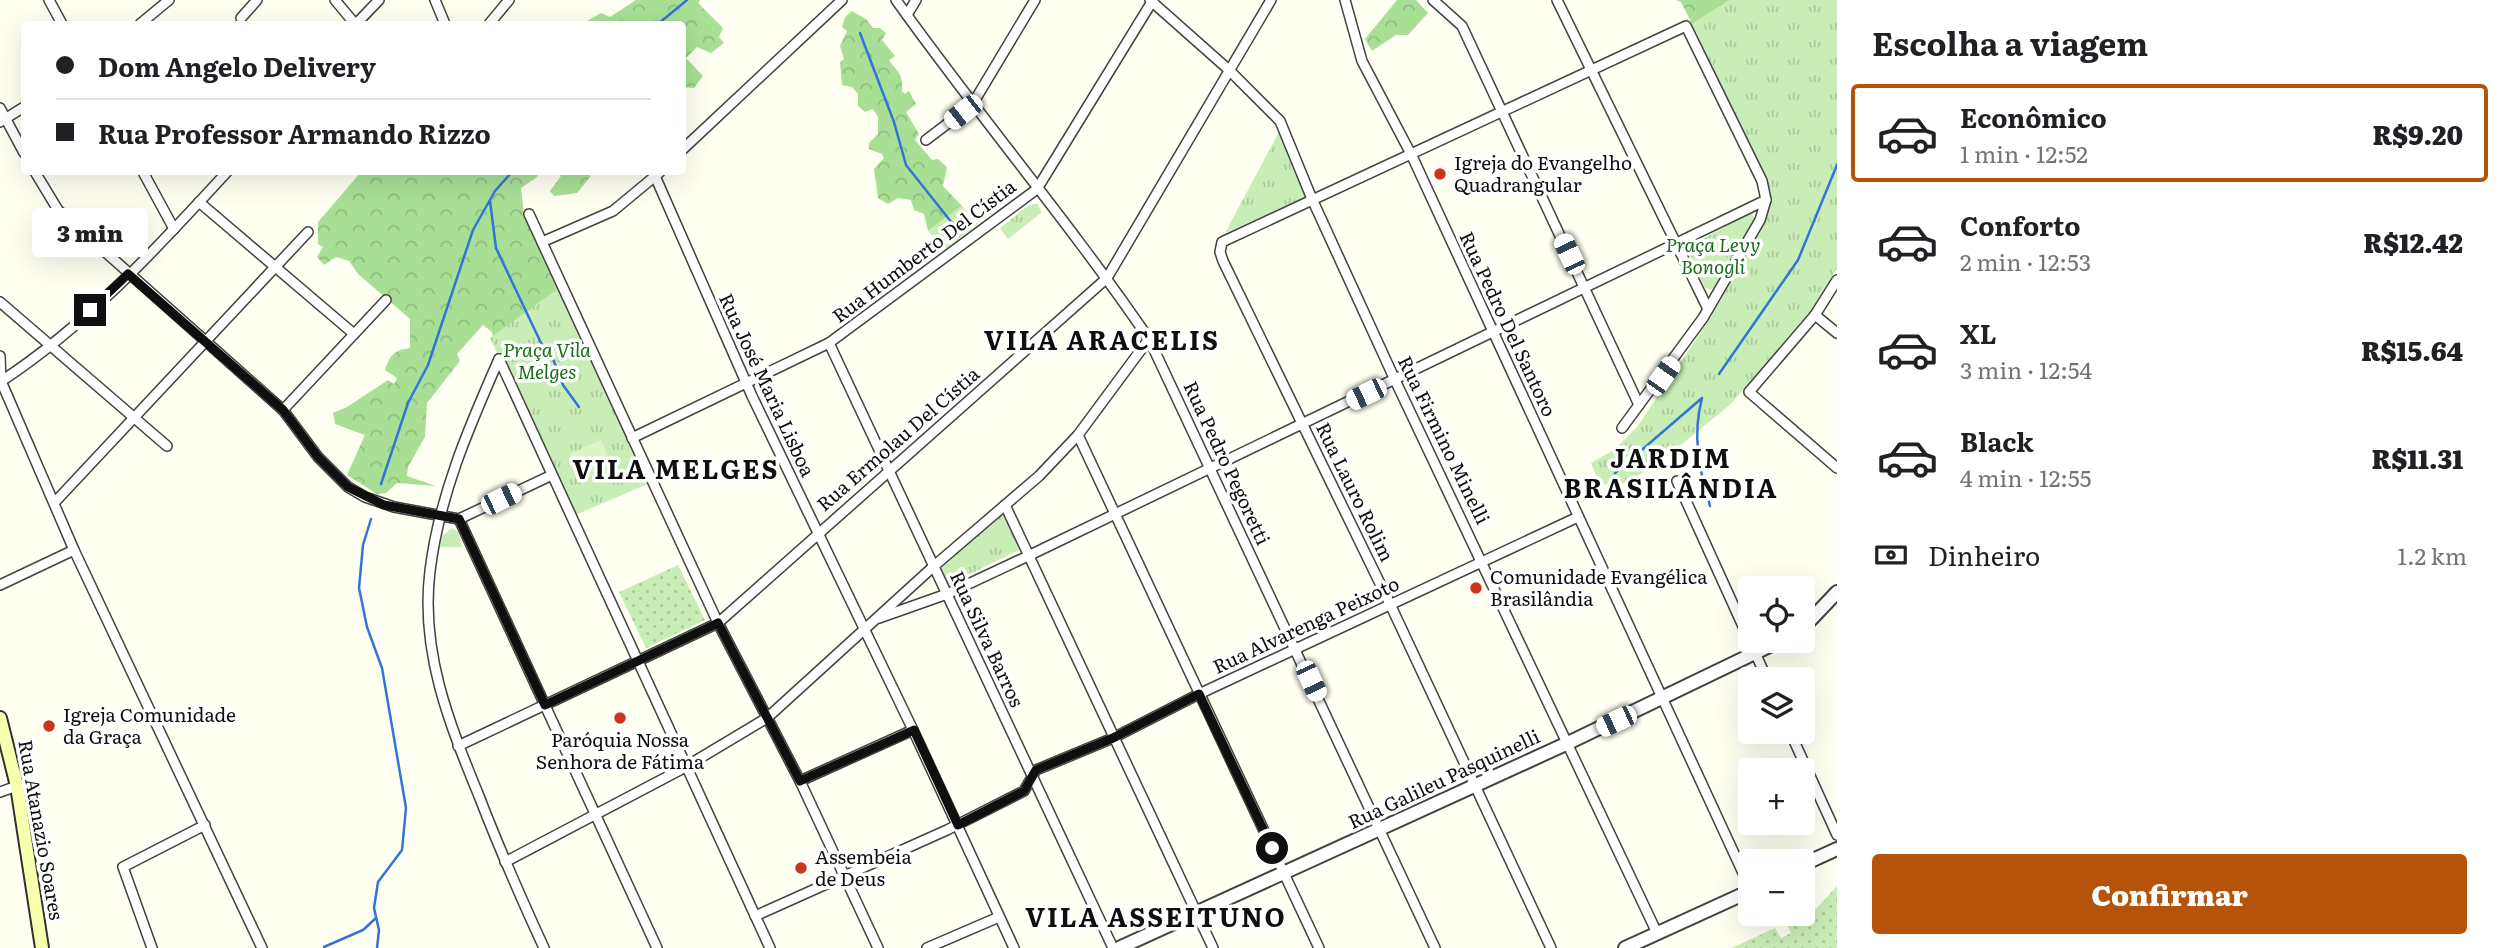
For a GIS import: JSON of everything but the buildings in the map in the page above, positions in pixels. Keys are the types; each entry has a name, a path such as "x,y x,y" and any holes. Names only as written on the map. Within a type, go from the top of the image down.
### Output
{"main road":[{"name":"Rua Atanazio Soares","path":"0,718 18,786 42,948"}],"street":[{"path":"49,0 60,21"},
{"path":"144,21 169,0"},
{"path":"240,18 257,0"},
{"path":"335,0 353,21"},
{"path":"359,21 379,0"},
{"path":"435,0 444,21"},
{"path":"492,21 509,0"},
{"path":"686,146 842,0"},
{"name":"Rua Pedro Pegoretti","path":"896,0 972,105 1107,278 1149,339 1435,948"},
{"path":"906,15 916,0"},
{"path":"926,140 972,105 1035,0"},
{"name":"Rua Ermolau Del Cístia","path":"458,746 639,663 718,623 1107,278 1271,0"},
{"name":"Rua Pedro Del Santoro","path":"1345,0 1362,61 1412,156 1663,698"},
{"path":"1433,0 1462,26 1639,405"},
{"path":"1557,0 1708,309"},
{"name":"Rua Firmino Minelli","path":"1152,1 1280,121 1312,199 1395,380 1657,933"},
{"name":"Rua Humberto Del Cístia","path":"632,438 747,385 829,343 1037,189 1152,1"},
{"path":"1312,199 1412,156 1684,26 1688,28 1762,181 1766,200 1760,220 1708,309 1622,428"},
{"path":"0,108 3,120 21,148"},
{"path":"3,120 21,109"},
{"path":"37,175 58,210 283,410 318,457 348,487 384,505 459,519 552,474"},
{"path":"145,175 174,229"},
{"path":"1,381 51,346 174,229 224,175"},
{"path":"542,242 613,211 656,175"},
{"name":"Rua José Maria Lisboa","path":"657,175 747,385 914,730 1014,948"},
{"name":"Rua Lauro Rolim","path":"1312,199 1222,242 1220,252 1476,785 1550,948"},
{"path":"879,618 947,594 1028,556 1766,200"},
{"path":"199,202 354,334"},
{"path":"529,214 718,623 800,781 878,948"},
{"path":"55,502 308,232"},
{"path":"1837,280 1815,315 1750,390 1749,395 1837,468"},
{"path":"283,410 387,300"},
{"path":"0,302 167,446"},
{"path":"1815,315 1837,333"},
{"path":"505,862 686,766 767,718 934,566 1039,476 1078,435 1149,339"},
{"name":"Rua Silva Barros","path":"829,343 1113,948"},
{"path":"0,356 1,381 74,550 262,948"},
{"path":"544,948 505,862 458,746 433,667 428,632 430,570 441,514 454,466 499,359 770,948"},
{"path":"1078,435 1319,948"},
{"path":"1677,481 1762,667"},
{"path":"1005,505 1213,948"},
{"name":"Rua Alvarenga Peixoto","path":"755,916 958,825 1024,791 1036,770 1113,738 1199,694 1578,517"},
{"path":"459,519 657,948"},
{"path":"0,585 74,550"},
{"path":"1815,616 1836,595"},
{"name":"Rua Galileu Pasquinelli","path":"1119,948 1380,830 1756,654"},
{"path":"1663,698 1738,863"},
{"path":"800,781 914,730"},
{"path":"1795,744 1837,835"},
{"path":"0,792 18,786"},
{"path":"152,948 123,873 126,864 205,825"},
{"path":"1815,859 1837,849"},
{"path":"1625,948 1738,895"},
{"path":"927,948 999,917"}],"green space":[{"path":"636,0 700,0 698,3 723,28 719,37 724,43 711,53 697,47 686,58 686,21 587,21 601,13 610,17"},
{"path":"1397,0 1416,0 1428,13 1408,35 1396,35 1372,51 1365,39"},
{"path":"1676,0 1730,0 1692,24 1681,2"},
{"path":"1730,0 1837,0 1837,268 1811,310 1731,404 1660,462 1627,482 1612,487 1599,482 1591,463 1615,449 1637,427 1711,317 1765,222 1769,199 1766,180 1692,24"},
{"path":"852,11 866,19 873,28 880,28 886,33 882,40 895,56 889,60 901,77 902,91 905,94 909,91 916,104 906,112 919,134 915,140 932,160 938,159 947,167 943,186 962,206 928,231 924,214 914,210 911,200 898,198 888,204 878,198 874,169 884,158 882,154 869,149 869,143 878,134 878,117 873,109 865,112 858,106 858,94 852,87 842,85 840,62 844,59 840,46 847,31 842,27 845,17"},
{"path":"686,58 703,76 694,88 686,87"},
{"path":"1279,132 1306,197 1225,233"},
{"path":"358,175 538,175 521,188 524,215 557,289 495,347 492,332 483,325 457,354 460,361 427,403 425,437 408,467 407,476 436,486 397,483 386,493 377,494 347,475 365,435 335,424 333,413 388,380 394,384 397,378 385,370 393,354 410,348 410,319 358,274 349,261 336,257 324,265 317,257 323,247 318,244 318,222"},
{"path":"561,176 591,176 577,193 554,196 550,191"},
{"path":"1037,204 1042,212 1008,239 1000,228 1029,205"},
{"path":"962,206 978,224 944,250 928,231"},
{"name":"Praça Levy Bonogli","path":"1752,214 1756,220 1718,286 1710,290 1705,288 1686,248"},
{"name":"Praça Vila Melges","path":"560,287 650,483 573,516 490,338"},
{"path":"601,440 611,463 580,478 570,454"},
{"path":"1002,512 1021,549 947,585 936,565"},
{"path":"452,528 458,532 462,547 440,547 442,536"},
{"path":"678,565 705,620 646,648 619,592"},
{"path":"1837,886 1837,948 1732,948 1775,928 1781,938 1791,933 1788,926 1815,926 1817,908"}],"waterway":[{"path":"662,21 687,0"},
{"path":"860,33 894,122 906,165 956,228"},
{"path":"1719,374 1798,260 1837,165"},
{"path":"381,484 408,403 428,365 473,230 495,191 509,175"},
{"path":"490,201 496,248 542,345"},
{"path":"553,359 563,385 579,407"},
{"path":"1702,398 1697,439 1710,506"},
{"path":"1615,473 1702,398"},
{"path":"371,519 363,545 359,588 367,627 382,668 406,808 402,850 378,882 374,908 379,930 377,948"},
{"path":"324,947 363,930 376,918"}],"place":[{"name":"Igreja do Evangelho Quadrangular","path":"1440,174"},
{"name":"Comunidade Evangélica Brasilândia","path":"1476,588"},
{"name":"Paróquia Nossa Senhora de Fátima","path":"620,718"},
{"name":"Igreja Comunidade da Graça","path":"49,726"},
{"name":"Assembeia de Deus","path":"801,868"}],"district":[{"name":"VILA ARACELIS","path":"1102,341"},
{"name":"VILA MELGES","path":"676,470"},
{"name":"JARDIM BRASILÂNDIA","path":"1671,474"},
{"name":"VILA ASSEITUNO","path":"1156,918"}],"route":[{"path":"90,310 128,274 283,410 318,457 348,487 384,505 459,519 545,705 639,663 718,623 800,781 914,730 958,825 966,818 1024,791 1036,770 1113,738 1199,694 1272,848"}]}
